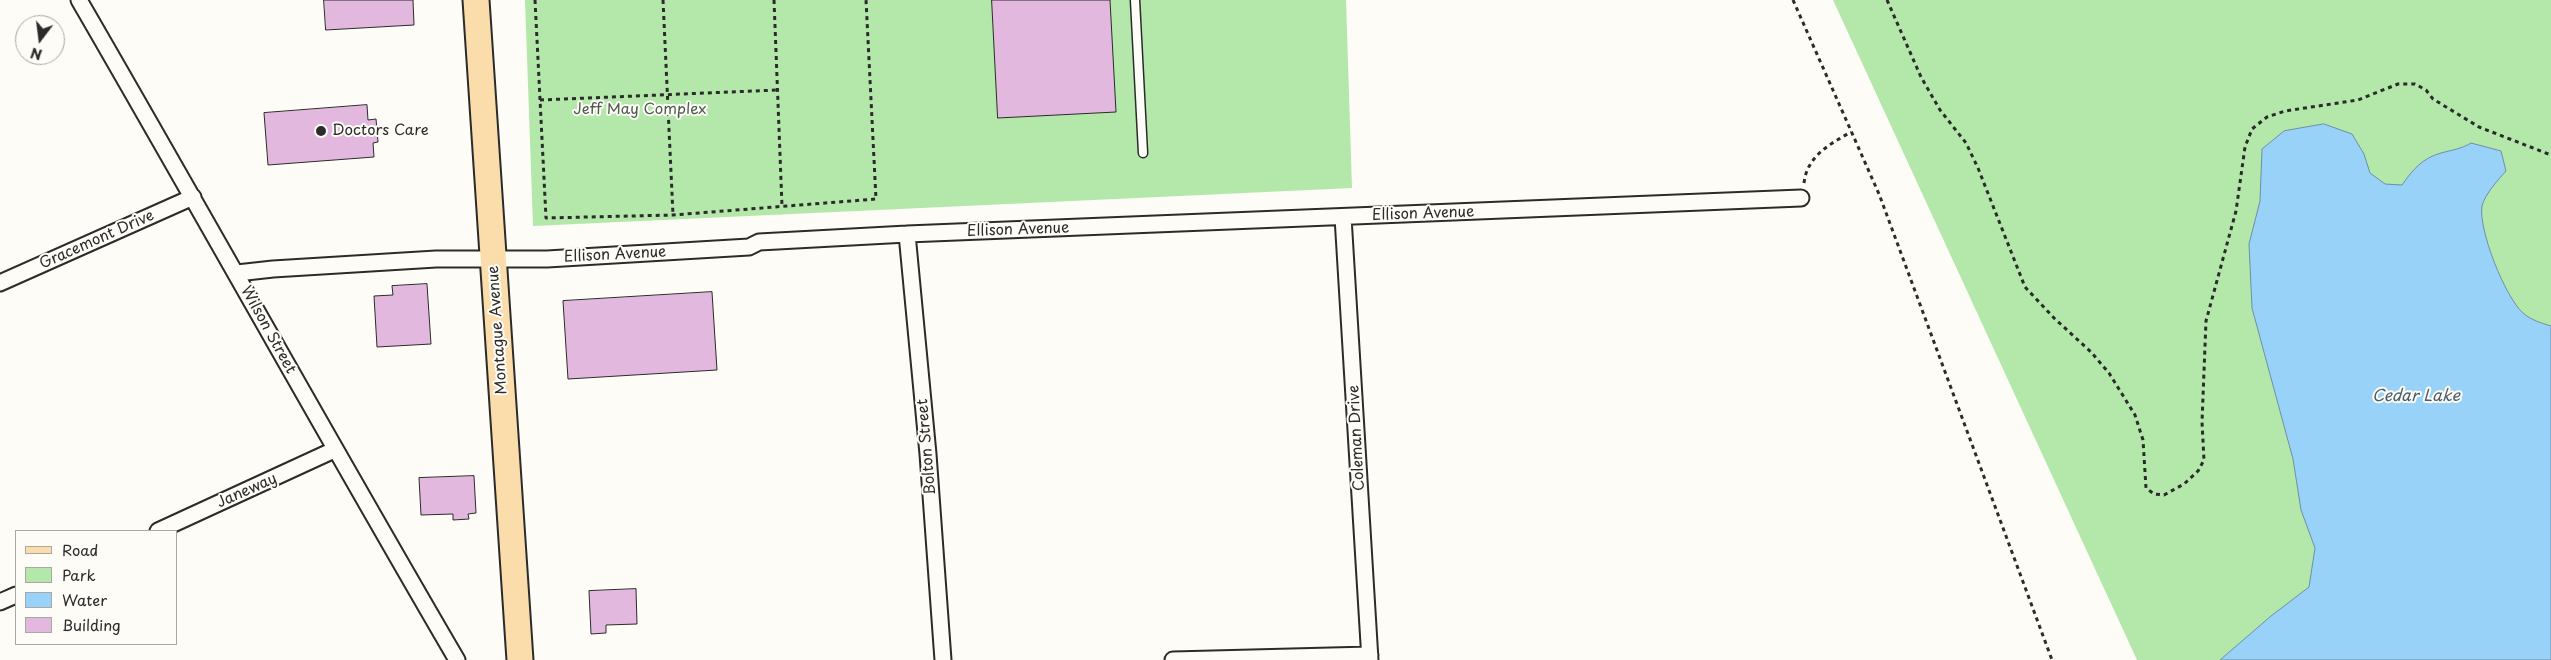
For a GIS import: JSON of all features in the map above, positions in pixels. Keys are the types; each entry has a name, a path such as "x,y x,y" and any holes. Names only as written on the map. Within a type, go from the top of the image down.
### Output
{"main road":[{"name":"Montague Avenue","path":"476,0 520,660"}],"street":[{"name":"Wilson Street","path":"79,0 237,274 334,450 457,660"},
{"name":"Gracemont Drive","path":"0,283 193,197"},
{"name":"Ellison Avenue","path":"237,274 273,269 436,259 611,256 749,247 759,242 907,234 1801,198"},
{"name":"Coleman Drive","path":"1343,217 1370,657"},
{"name":"Bolton Street","path":"907,234 928,454 943,660"},
{"name":"Janeway","path":"160,530 334,450"},
{"path":"0,602 15,595"},
{"path":"1173,660 1370,657"}],"lane":[{"path":"1135,0 1143,153"}],"path":[{"path":"535,0 546,218 673,215 876,200 866,0"},
{"path":"663,0 673,215"},
{"path":"774,0 782,206"},
{"path":"1793,0 1879,194 2052,660"},
{"path":"1887,0 1921,77 1940,110 1966,144 1978,168 2025,287 2054,318 2091,352 2109,373 2135,415 2143,440 2146,488 2154,494 2164,495 2184,484 2198,471 2204,460 2202,422 2206,321 2236,211 2245,147 2252,129 2267,117 2285,111 2358,100 2398,84 2415,84 2426,90 2433,99 2479,127 2551,155"},
{"path":"540,100 778,90"},
{"path":"1801,198 1805,171 1822,149 1852,132"}],"green space":[{"name":"Jeff May Complex","path":"525,0 1346,0 1352,188 533,226"},
{"path":"1833,0 2551,0 2551,660 2137,660"}],"water":[{"name":"Cedar Lake","path":"2324,124 2352,134 2364,154 2370,173 2385,184 2402,185 2414,169 2424,161 2435,155 2471,143 2501,151 2506,171 2489,192 2482,206 2482,217 2488,246 2508,293 2516,305 2529,318 2551,326 2551,660 2220,660 2271,616 2309,587 2315,548 2301,510 2293,459 2252,308 2249,244 2260,201 2262,149 2284,131"}],"building":[{"path":"324,0 413,0 414,25 326,30"},
{"path":"992,0 1110,0 1116,112 998,118"},
{"name":"Doctors Care","path":"367,105 368,120 376,119 378,142 373,143 374,157 268,165 264,113"},
{"path":"427,284 431,344 377,347 374,296 393,295 392,286"},
{"path":"712,292 717,370 568,379 563,301"},
{"path":"474,476 476,513 468,514 469,519 453,520 453,514 421,515 419,478"},
{"path":"636,589 637,624 606,625 606,633 591,634 589,591"}],"place":[{"name":"Doctors Care","path":"321,131"}]}
